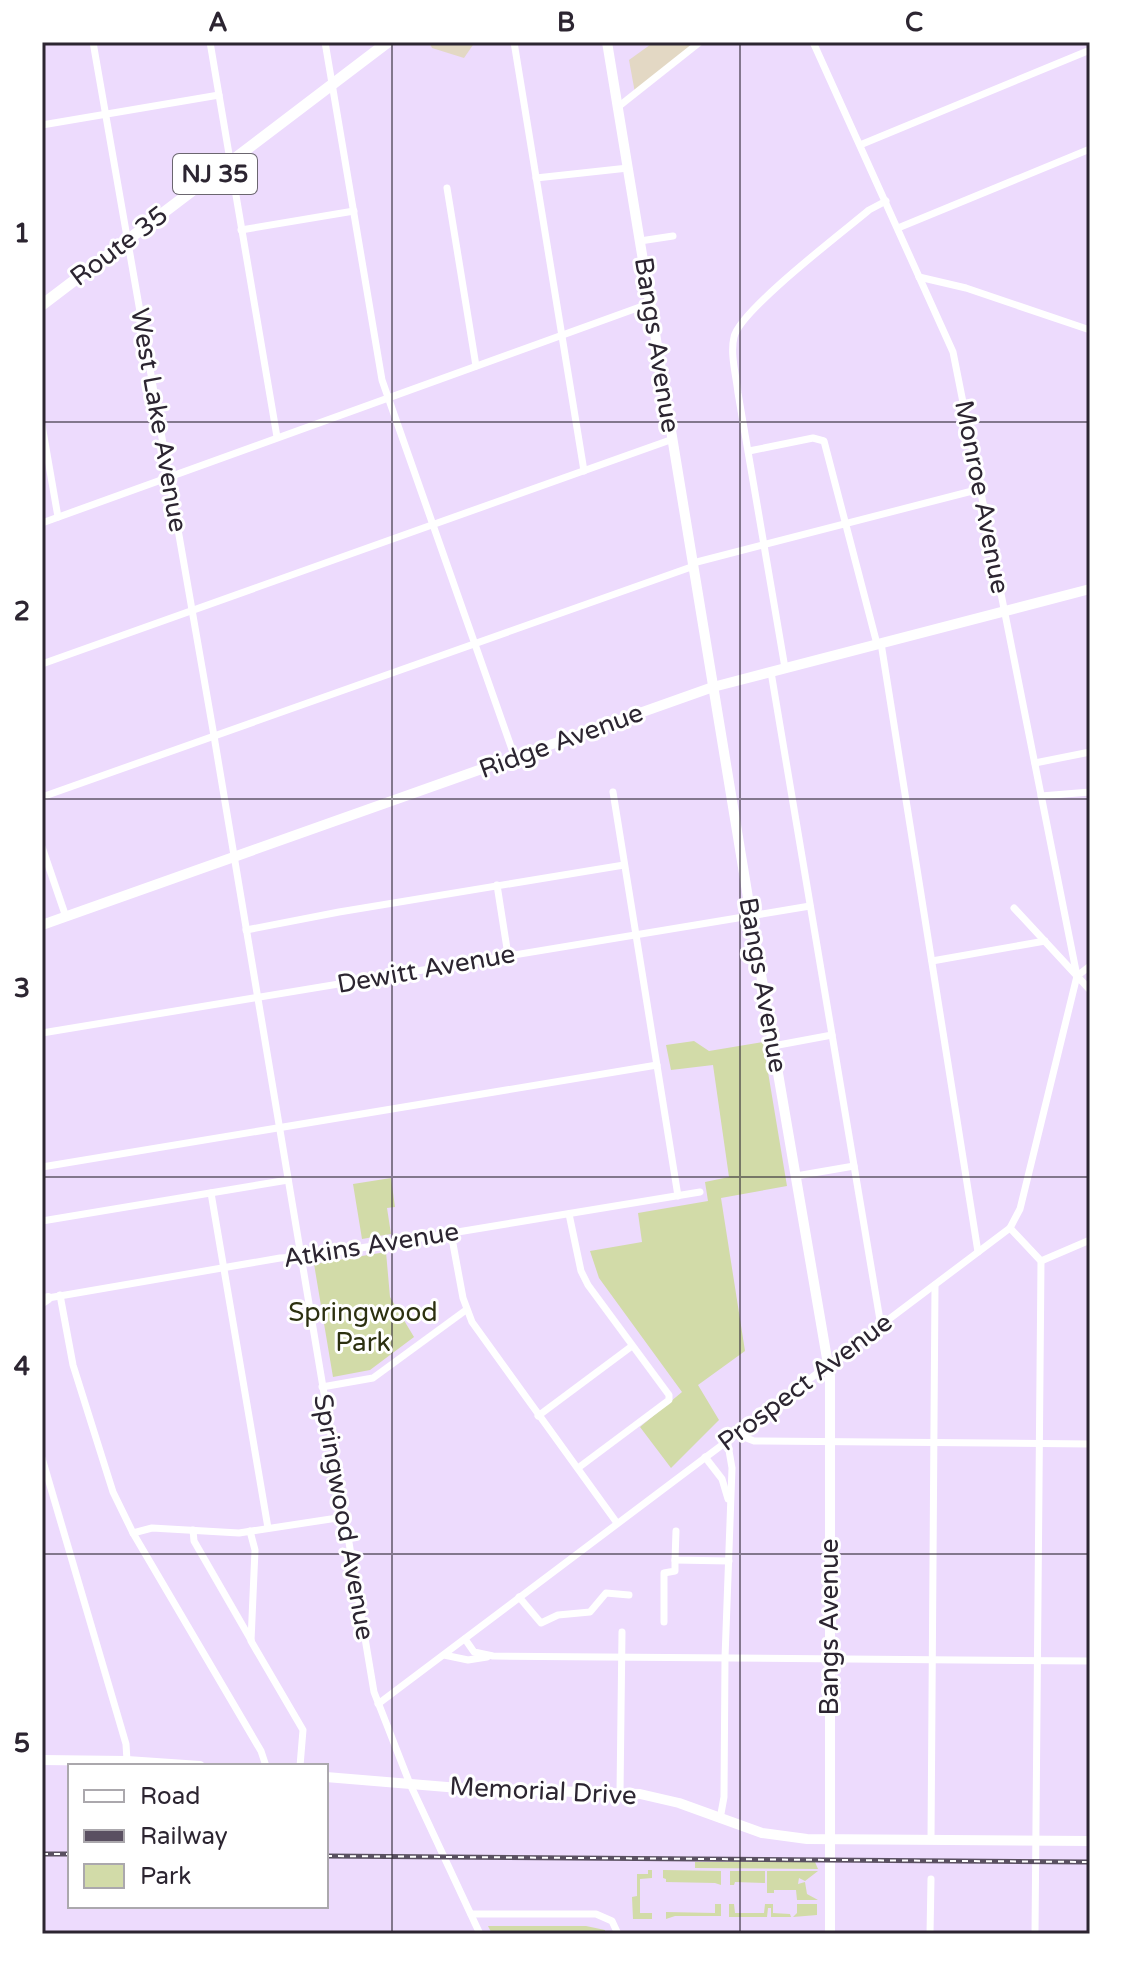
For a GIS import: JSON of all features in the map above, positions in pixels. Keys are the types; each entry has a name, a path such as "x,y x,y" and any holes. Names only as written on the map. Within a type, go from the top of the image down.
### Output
{"main road":[{"name":"Route 35","path":"42,305 388,42"}],"street":[{"name":"West Lake Avenue","path":"93,42 224,798"},
{"path":"210,42 277,437"},
{"path":"325,42 382,380 515,758"},
{"path":"514,42 584,471"},
{"name":"Bangs Avenue","path":"607,42 832,1393 830,1934"},
{"path":"618,107 700,42"},
{"name":"Monroe Avenue","path":"813,42 953,352 1077,976"},
{"path":"860,145 1090,50"},
{"path":"42,125 219,95"},
{"path":"898,228 1090,149"},
{"path":"536,178 628,168"},
{"path":"447,188 476,366"},
{"path":"785,668 732,347 742,319 763,299 869,210 886,201"},
{"path":"241,230 354,211"},
{"path":"640,241 673,236"},
{"path":"919,277 966,288 1090,330"},
{"path":"42,523 651,303"},
{"path":"42,425 58,517"},
{"path":"749,451 813,438 820,438 825,446 879,644 978,1252"},
{"path":"42,664 673,439"},
{"path":"42,797 693,564 980,489"},
{"name":"Ridge Avenue","path":"42,925 713,687 1090,589"},
{"path":"771,672 881,1326"},
{"path":"1035,763 1090,752"},
{"path":"613,792 678,1196"},
{"path":"1041,796 1090,792"},
{"name":"Springwood Avenue","path":"224,798 374,1692 410,1784 480,1934"},
{"path":"42,847 66,917"},
{"path":"246,930 624,865"},
{"path":"497,885 508,955"},
{"name":"Dewitt Avenue","path":"42,1033 810,906"},
{"path":"1014,908 1090,990"},
{"path":"932,961 1045,941"},
{"path":"1035,1934 1041,1261 1010,1228 1020,1209 1077,976 1090,966"},
{"path":"773,1046 832,1035"},
{"path":"42,1167 657,1065"},
{"path":"796,1176 854,1166"},
{"path":"42,1221 288,1180"},
{"name":"Atkins Avenue","path":"45,1300 225,1267 700,1192"},
{"path":"211,1193 268,1528"},
{"path":"569,1214 581,1271 595,1296 669,1395 669,1400 578,1468"},
{"name":"Prospect Avenue","path":"378,1704 1010,1228"},
{"path":"451,1233 466,1310 479,1334 617,1523"},
{"path":"1041,1261 1090,1240"},
{"path":"931,1840 935,1285"},
{"path":"60,1295 70,1351 113,1492 133,1533 261,1751 265,1764"},
{"path":"322,1387 373,1378 466,1310"},
{"path":"538,1416 632,1346"},
{"path":"736,1434 754,1441 1090,1444"},
{"path":"720,1819 724,1797 732,1468 727,1439"},
{"path":"705,1457 722,1479 731,1510"},
{"path":"42,1458 126,1744 127,1761"},
{"path":"133,1533 152,1528 224,1533 344,1517"},
{"path":"193,1530 194,1541 303,1730 300,1764"},
{"path":"250,1531 255,1550 251,1641"},
{"path":"664,1622 664,1573 675,1571 676,1531"},
{"path":"675,1560 729,1561"},
{"path":"519,1597 541,1623 558,1615 590,1612 606,1593 629,1595"},
{"path":"620,1793 622,1632"},
{"path":"465,1639 474,1652 493,1656"},
{"path":"444,1655 468,1660 493,1656 1090,1661"},
{"path":"42,1760 171,1764"},
{"name":"Memorial Drive","path":"328,1777 658,1797 762,1833 828,1840 1090,1841"},
{"path":"930,1934 931,1879"},
{"path":"471,1914 596,1914 612,1921 618,1934"}],"shaded area":[{"path":"429,42 475,42 464,58 432,48"},
{"path":"654,42 700,42 635,93 629,60"}],"green space":[{"path":"694,1041 709,1051 763,1042 787,1186 721,1198 745,1351 698,1385 719,1420 671,1468 640,1427 682,1392 599,1278 590,1251 642,1242 638,1213 708,1201 705,1182 729,1177 713,1065 671,1070 666,1045"},
{"path":"391,1178 395,1207 387,1208 391,1234 362,1239 353,1184"},
{"name":"Springwood Park","path":"386,1252 390,1297 414,1337 370,1370 333,1377 314,1264"},
{"path":"695,1862 815,1862 818,1869 695,1868"},
{"path":"648,1870 652,1870 652,1878 640,1879 640,1913 652,1913 652,1919 633,1919 632,1897 637,1896 637,1874 648,1874"},
{"path":"663,1870 721,1871 721,1885 666,1882"},
{"path":"730,1871 765,1871 765,1883 735,1882 730,1885"},
{"path":"767,1871 818,1871 805,1881 799,1878 798,1884 805,1882 807,1894 818,1900 797,1900 796,1890 767,1893"},
{"path":"715,1904 721,1904 721,1916 675,1916 666,1919 666,1912 715,1913"},
{"path":"729,1904 734,1904 735,1913 764,1913 765,1904 773,1904 773,1913 790,1914 791,1917 771,1917 771,1908 768,1908 767,1917 729,1917"},
{"path":"797,1904 817,1904 817,1915 793,1917 797,1913"},
{"path":"488,1926 586,1926 605,1930 605,1934 492,1934"}],"railway":[{"path":"42,1854 68,1854"},
{"path":"328,1856 1090,1862"}]}
